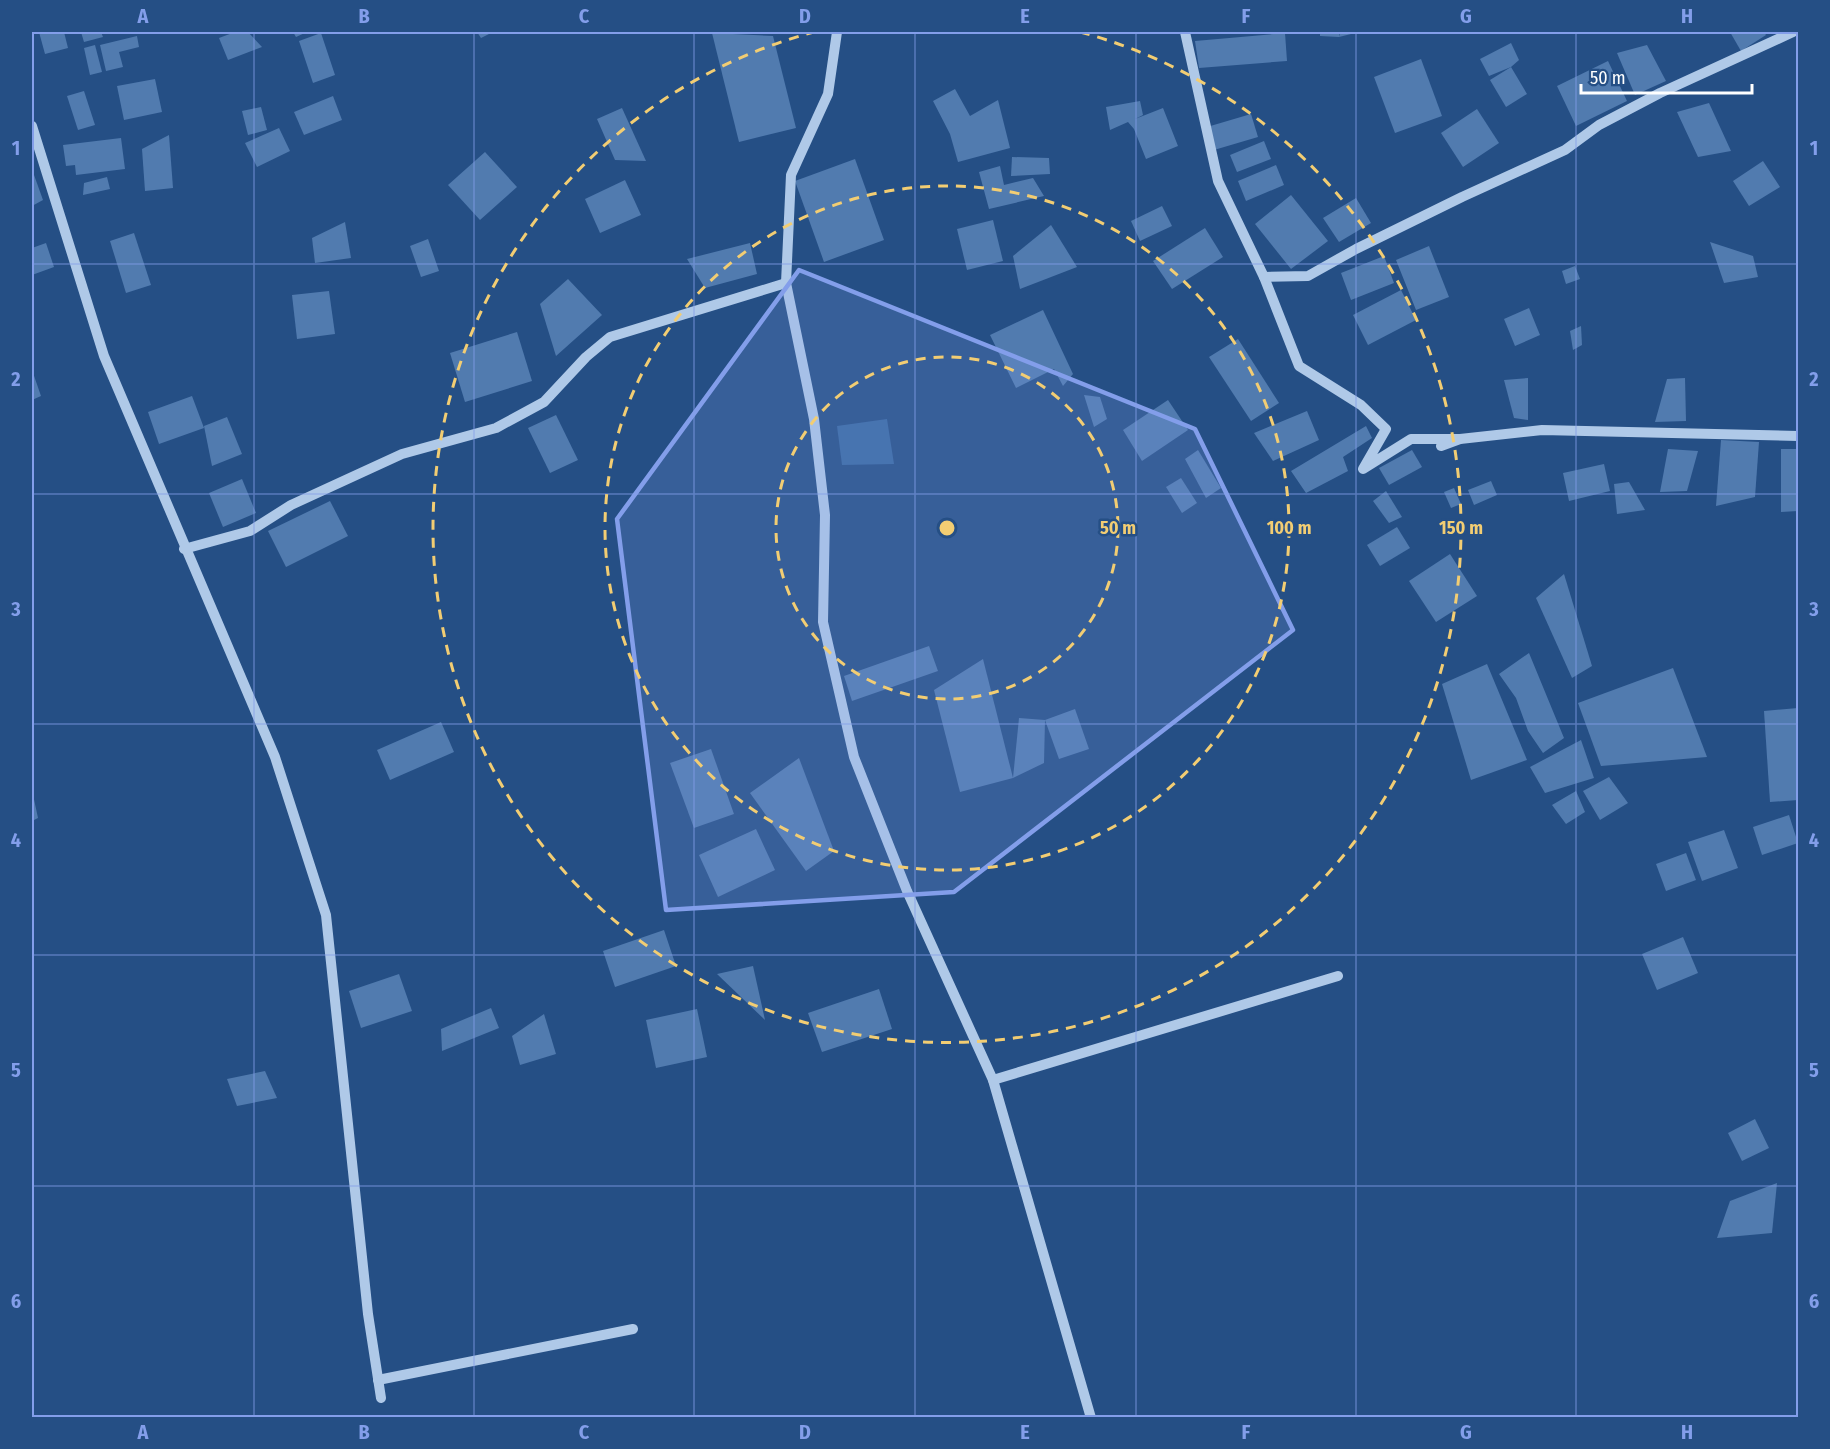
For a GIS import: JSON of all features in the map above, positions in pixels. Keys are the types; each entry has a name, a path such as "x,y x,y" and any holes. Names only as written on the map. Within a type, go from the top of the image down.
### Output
{"street":[{"path":"837,32 828,94 791,175 786,283 814,419 825,515 823,622 854,757 907,891 993,1080 1092,1418"},
{"path":"1185,32 1218,181 1264,278 1299,366 1361,405 1386,429 1363,469 1411,439 1460,439 1542,430 1582,429 1798,436"},
{"path":"1264,278 1308,276 1356,249 1462,197 1565,150 1599,125 1660,93 1793,32"},
{"path":"32,126 105,356 184,549 275,757 326,915 368,1314 381,1398"},
{"path":"184,549 250,531 291,504 402,454 496,428 544,402 586,357 610,337 786,283"},
{"path":"1441,446 1460,439"},
{"path":"993,1080 1338,976"},
{"path":"378,1380 633,1329"}],"highlighted area":[{"path":"799,270 1195,429 1293,630 954,892 666,910 617,519"}],"shaded area":[{"path":"887,419 894,464 842,465 837,426"}],"building":[{"path":"39,32 64,32 68,48 45,54"},
{"path":"81,32 101,32 103,37 84,42"},
{"path":"235,32 248,32 262,47 228,60 219,38"},
{"path":"293,32 307,32 296,37"},
{"path":"477,32 493,32 481,38"},
{"path":"1320,32 1339,32 1339,37 1320,36"},
{"path":"1340,32 1359,32 1339,37"},
{"path":"1730,32 1764,32 1766,35 1741,51"},
{"path":"321,33 335,75 313,83 299,41"},
{"path":"712,33 773,36 796,128 739,142"},
{"path":"1285,33 1287,61 1199,68 1195,41"},
{"path":"137,36 139,47 119,52 123,67 106,71 100,45"},
{"path":"1511,43 1519,60 1511,67 1489,76 1480,59"},
{"path":"95,45 102,72 90,75 84,48"},
{"path":"1647,45 1666,81 1635,95 1617,53"},
{"path":"1421,59 1442,116 1395,133 1374,77"},
{"path":"1608,61 1627,101 1576,126 1557,86"},
{"path":"1511,67 1527,94 1506,107 1490,80"},
{"path":"155,79 162,112 124,120 117,86"},
{"path":"955,89 970,116 998,100 1010,148 958,162 950,134 933,101"},
{"path":"84,91 95,125 78,130 67,96"},
{"path":"333,96 342,120 304,135 294,112"},
{"path":"1140,101 1143,115 1135,119 1163,108 1178,146 1146,159 1134,129 1128,122 1110,130 1106,107"},
{"path":"1709,103 1731,151 1698,157 1677,112"},
{"path":"261,107 267,130 248,135 242,111"},
{"path":"622,108 646,161 615,160 597,119"},
{"path":"1477,109 1499,143 1463,167 1441,133"},
{"path":"1251,114 1258,137 1214,150 1207,127"},
{"path":"279,128 290,151 257,167 245,143"},
{"path":"169,135 173,188 145,191 142,149"},
{"path":"121,138 125,169 76,175 75,165 66,166 63,145"},
{"path":"1264,141 1271,159 1237,172 1230,155"},
{"path":"485,152 517,187 480,220 448,185"},
{"path":"1012,157 1049,158 1050,174 1011,176"},
{"path":"855,159 884,240 824,262 795,181"},
{"path":"1763,161 1780,187 1749,206 1733,181"},
{"path":"1276,165 1284,185 1246,201 1238,181"},
{"path":"1000,166 1004,185 1033,178 1044,196 989,209 979,172"},
{"path":"32,175 34,175 43,200 32,206"},
{"path":"107,177 110,189 83,195 84,183"},
{"path":"625,180 641,215 600,233 585,199"},
{"path":"1291,195 1328,241 1291,269 1255,224"},
{"path":"1356,198 1371,223 1339,242 1323,218"},
{"path":"1162,206 1172,226 1140,241 1131,221"},
{"path":"993,220 1003,261 967,270 957,229"},
{"path":"345,222 351,258 315,263 312,238"},
{"path":"1051,225 1077,267 1020,289 1013,256"},
{"path":"1205,228 1223,257 1172,289 1153,261"},
{"path":"134,233 151,285 126,293 110,241"},
{"path":"428,239 439,271 421,277 410,246"},
{"path":"1710,242 1753,256 1758,277 1724,283"},
{"path":"46,243 54,267 32,275 32,248"},
{"path":"750,243 757,274 705,288 687,259"},
{"path":"1429,246 1449,297 1416,310 1396,260"},
{"path":"1384,256 1394,283 1351,300 1341,273"},
{"path":"1575,266 1580,279 1566,284 1562,271"},
{"path":"568,279 602,315 556,356 540,304"},
{"path":"1401,290 1416,320 1368,345 1353,315"},
{"path":"329,291 335,334 297,339 292,295"},
{"path":"1529,308 1540,335 1515,346 1504,319"},
{"path":"1043,310 1073,374 1063,386 1054,369 1016,388 990,335"},
{"path":"1581,326 1582,345 1573,350 1570,331"},
{"path":"517,332 532,381 465,402 450,353"},
{"path":"1238,339 1279,403 1251,421 1209,357"},
{"path":"32,370 41,396 32,400"},
{"path":"1528,378 1528,420 1514,418 1504,380"},
{"path":"1685,378 1686,421 1655,422 1667,379"},
{"path":"1084,395 1100,397 1107,419 1094,427"},
{"path":"192,396 204,428 159,444 148,412"},
{"path":"1168,400 1188,430 1142,461 1123,430"},
{"path":"1307,411 1319,440 1273,461 1254,433"},
{"path":"556,415 578,460 550,473 528,428"},
{"path":"227,417 242,454 212,466 204,426"},
{"path":"1366,426 1372,438 1343,457 1348,471 1306,493 1291,471"},
{"path":"1721,440 1759,442 1755,497 1716,506"},
{"path":"1668,449 1698,451 1687,491 1660,492"},
{"path":"1781,449 1798,449 1798,511 1781,512"},
{"path":"1198,450 1221,488 1206,498 1185,459"},
{"path":"1412,450 1422,467 1389,485 1379,468"},
{"path":"1604,464 1610,491 1569,501 1563,473"},
{"path":"1181,478 1197,503 1182,513 1166,487"},
{"path":"242,479 256,513 223,527 209,493"},
{"path":"1491,481 1497,495 1474,505 1468,490"},
{"path":"1629,482 1645,510 1617,514 1614,484"},
{"path":"1454,488 1461,504 1451,508 1444,492"},
{"path":"1386,491 1402,517 1389,523 1373,501"},
{"path":"330,501 348,536 286,567 268,531"},
{"path":"1397,527 1410,548 1380,566 1367,545"},
{"path":"1450,554 1477,596 1436,622 1409,581"},
{"path":"1564,574 1592,666 1572,678 1536,598"},
{"path":"929,646 938,671 852,701 844,676"},
{"path":"1529,653 1564,738 1543,753 1528,731 1516,698 1499,674"},
{"path":"983,659 1013,778 960,792 934,690"},
{"path":"1487,664 1527,760 1471,780 1442,684"},
{"path":"1673,668 1707,757 1601,766 1578,703"},
{"path":"1798,708 1798,800 1770,802 1764,711"},
{"path":"1075,709 1089,749 1059,759 1045,720"},
{"path":"1019,718 1045,720 1044,763 1013,778"},
{"path":"441,722 454,752 390,780 377,750"},
{"path":"1581,740 1594,778 1545,793 1530,767"},
{"path":"711,749 734,814 694,828 670,763"},
{"path":"799,758 834,851 806,871 750,793"},
{"path":"1609,777 1628,803 1600,820 1583,791"},
{"path":"32,790 38,818 32,821"},
{"path":"1576,791 1585,812 1566,824 1552,805"},
{"path":"1789,815 1798,843 1762,855 1753,827"},
{"path":"756,829 775,870 718,897 699,855"},
{"path":"1724,830 1738,868 1702,881 1688,842"},
{"path":"1686,853 1696,880 1666,891 1656,864"},
{"path":"664,930 676,966 615,987 603,951"},
{"path":"1683,937 1698,973 1657,990 1642,954"},
{"path":"753,966 765,1020 717,974"},
{"path":"399,974 412,1011 361,1028 349,991"},
{"path":"879,989 892,1029 822,1052 808,1013"},
{"path":"491,1008 499,1028 442,1051 441,1029"},
{"path":"697,1009 707,1057 656,1068 646,1020"},
{"path":"544,1014 556,1054 520,1065 512,1036"},
{"path":"265,1071 277,1098 237,1106 227,1079"},
{"path":"1755,1119 1769,1148 1742,1161 1728,1133"},
{"path":"1777,1183 1772,1233 1717,1238 1730,1201"}]}
